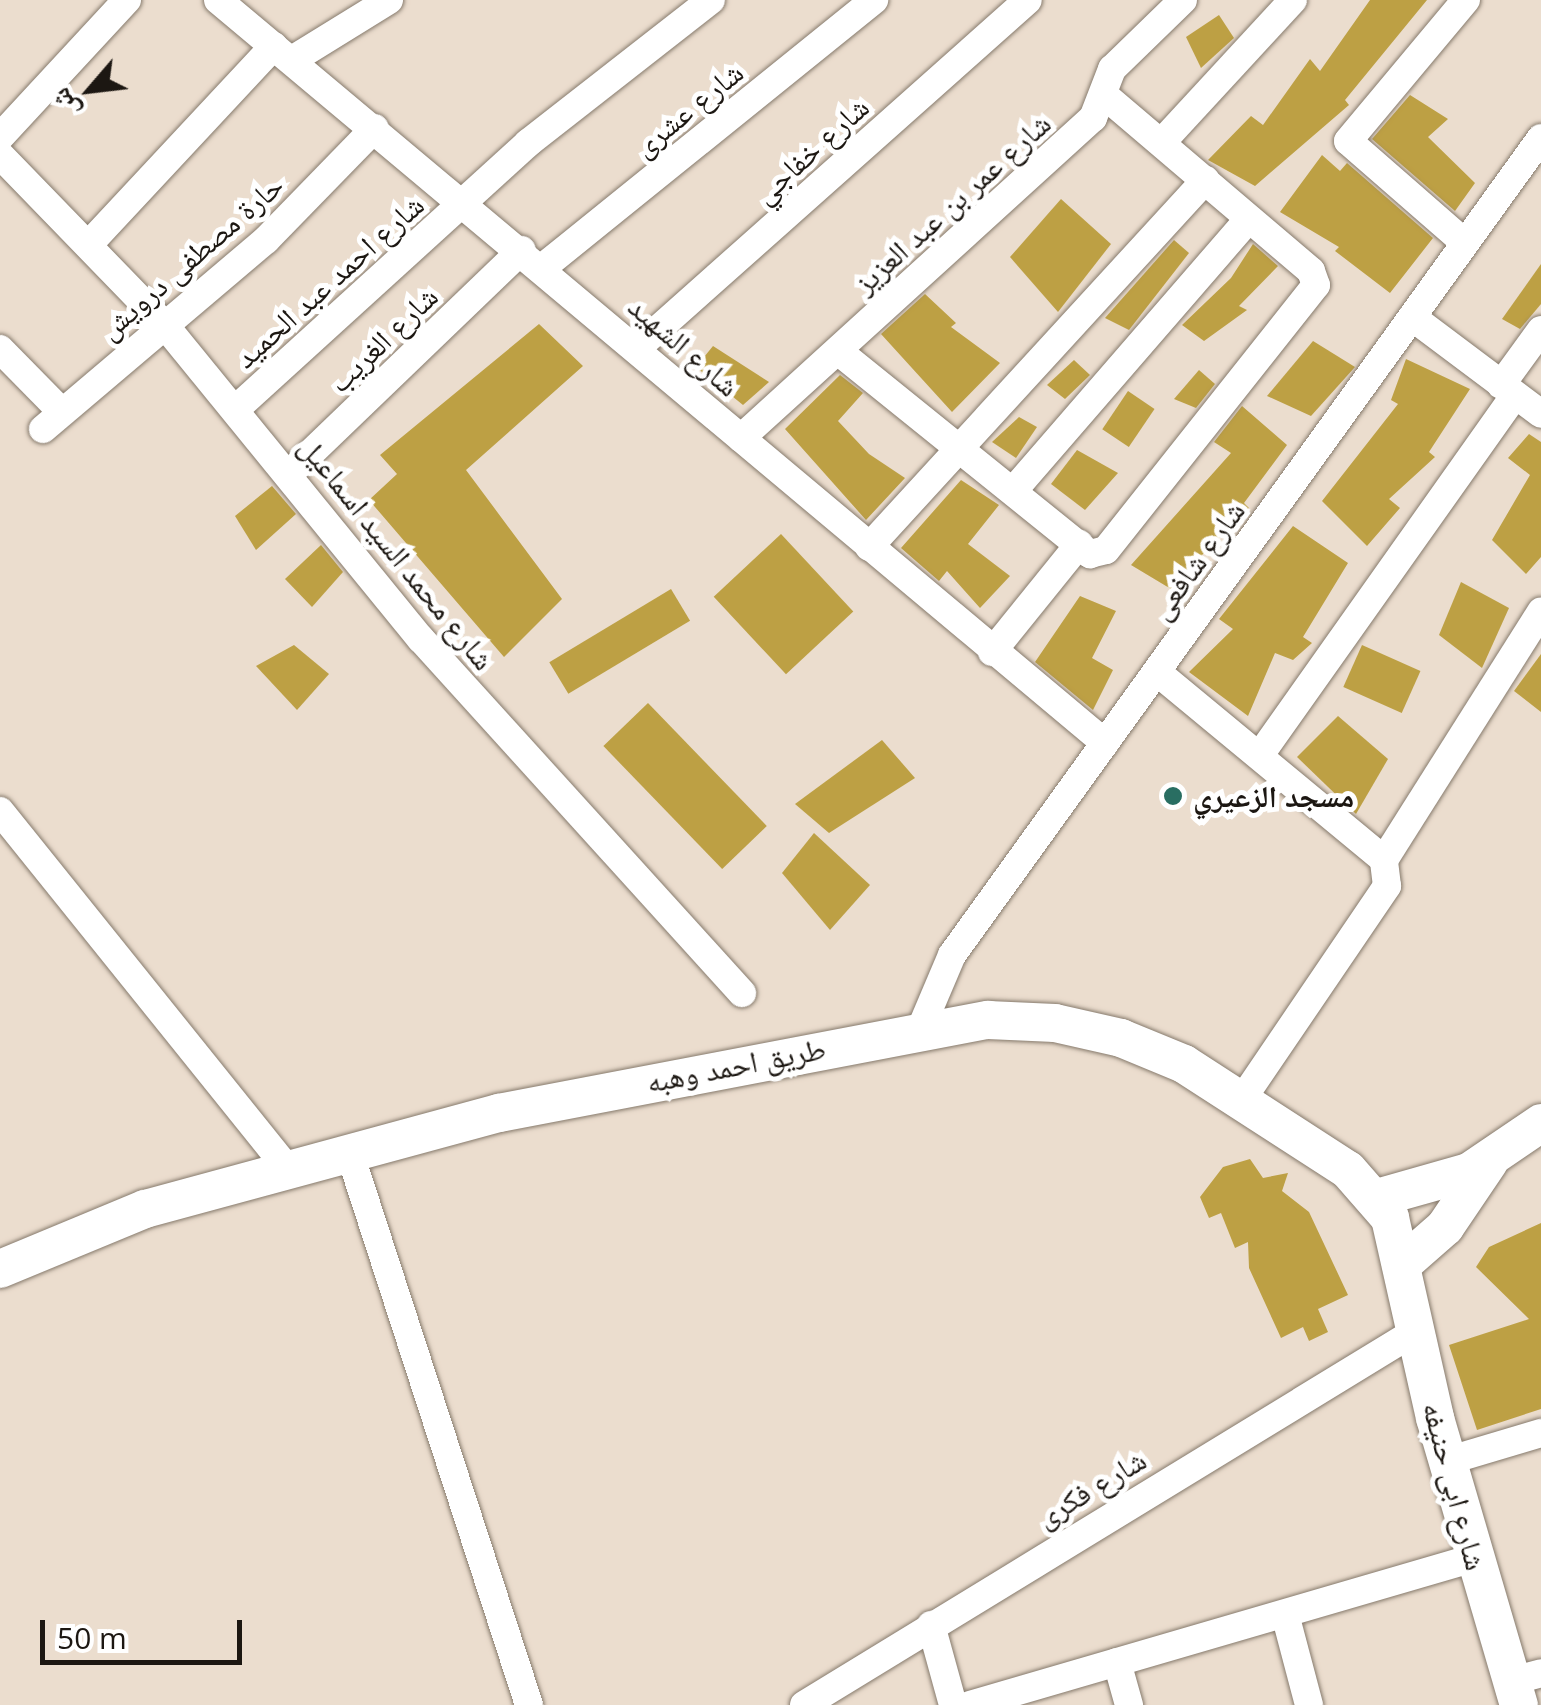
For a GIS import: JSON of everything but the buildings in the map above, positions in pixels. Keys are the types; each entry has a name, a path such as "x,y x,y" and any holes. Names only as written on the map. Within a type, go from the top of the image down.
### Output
{"street":[{"path":"0,137 127,0"},
{"name":"شارع الشهيد","path":"218,0 464,201 1105,744"},
{"path":"90,242 283,53 388,0"},
{"name":"شارع احمد عبد الحميد","path":"237,408 568,109 711,0"},
{"name":"شارع عشرى","path":"532,259 874,0"},
{"name":"شارع خفاجي","path":"637,348 1028,0"},
{"name":"شارع عمر بن عبد العزيز","path":"742,438 1093,118 1112,69 1183,0"},
{"path":"1162,142 1293,0"},
{"path":"1465,243 1348,140 1466,0"},
{"path":"838,351 1090,554 1106,550 1313,292 1311,272 1103,94"},
{"name":"حارة مصطفى درويش","path":"0,349 52,420 291,217 375,128"},
{"name":"شارع شافعى","path":"921,1028 952,955 1541,138"},
{"name":"شارع محمد السيد اسماعيل","path":"0,154 90,242 163,323 237,408 421,640 742,993"},
{"path":"869,547 1205,180"},
{"path":"1013,491 1249,219"},
{"name":"شارع الغريب","path":"289,474 532,259"},
{"path":"1412,317 1541,414"},
{"path":"1260,755 1508,390 1541,330"},
{"path":"992,652 1079,544"},
{"path":"1384,860 1541,612"},
{"path":"1157,672 1384,860 1388,886 1241,1101"},
{"path":"0,811 289,1171"},
{"name":"طريق احمد وهبه","path":"0,1269 108,1222 500,1113 921,1028 1005,1020 1122,1038 1184,1064 1348,1170 1377,1198 1404,1263"},
{"path":"1377,1198 1448,1182 1490,1160 1541,1123"},
{"path":"350,1154 529,1705"},
{"path":"1404,1263 1454,1216 1490,1160"},
{"name":"شارع ابى حنيفه","path":"1404,1263 1416,1331 1474,1558 1524,1686"},
{"name":"شارع فكرى","path":"804,1705 1416,1331"},
{"path":"1447,1461 1541,1433"},
{"path":"970,1705 1474,1558"},
{"path":"1285,1614 1310,1705"},
{"path":"931,1625 953,1705"},
{"path":"1117,1662 1129,1705"}],"place":[{"name":"مسجد الزعيري","path":"1173,796"}]}
